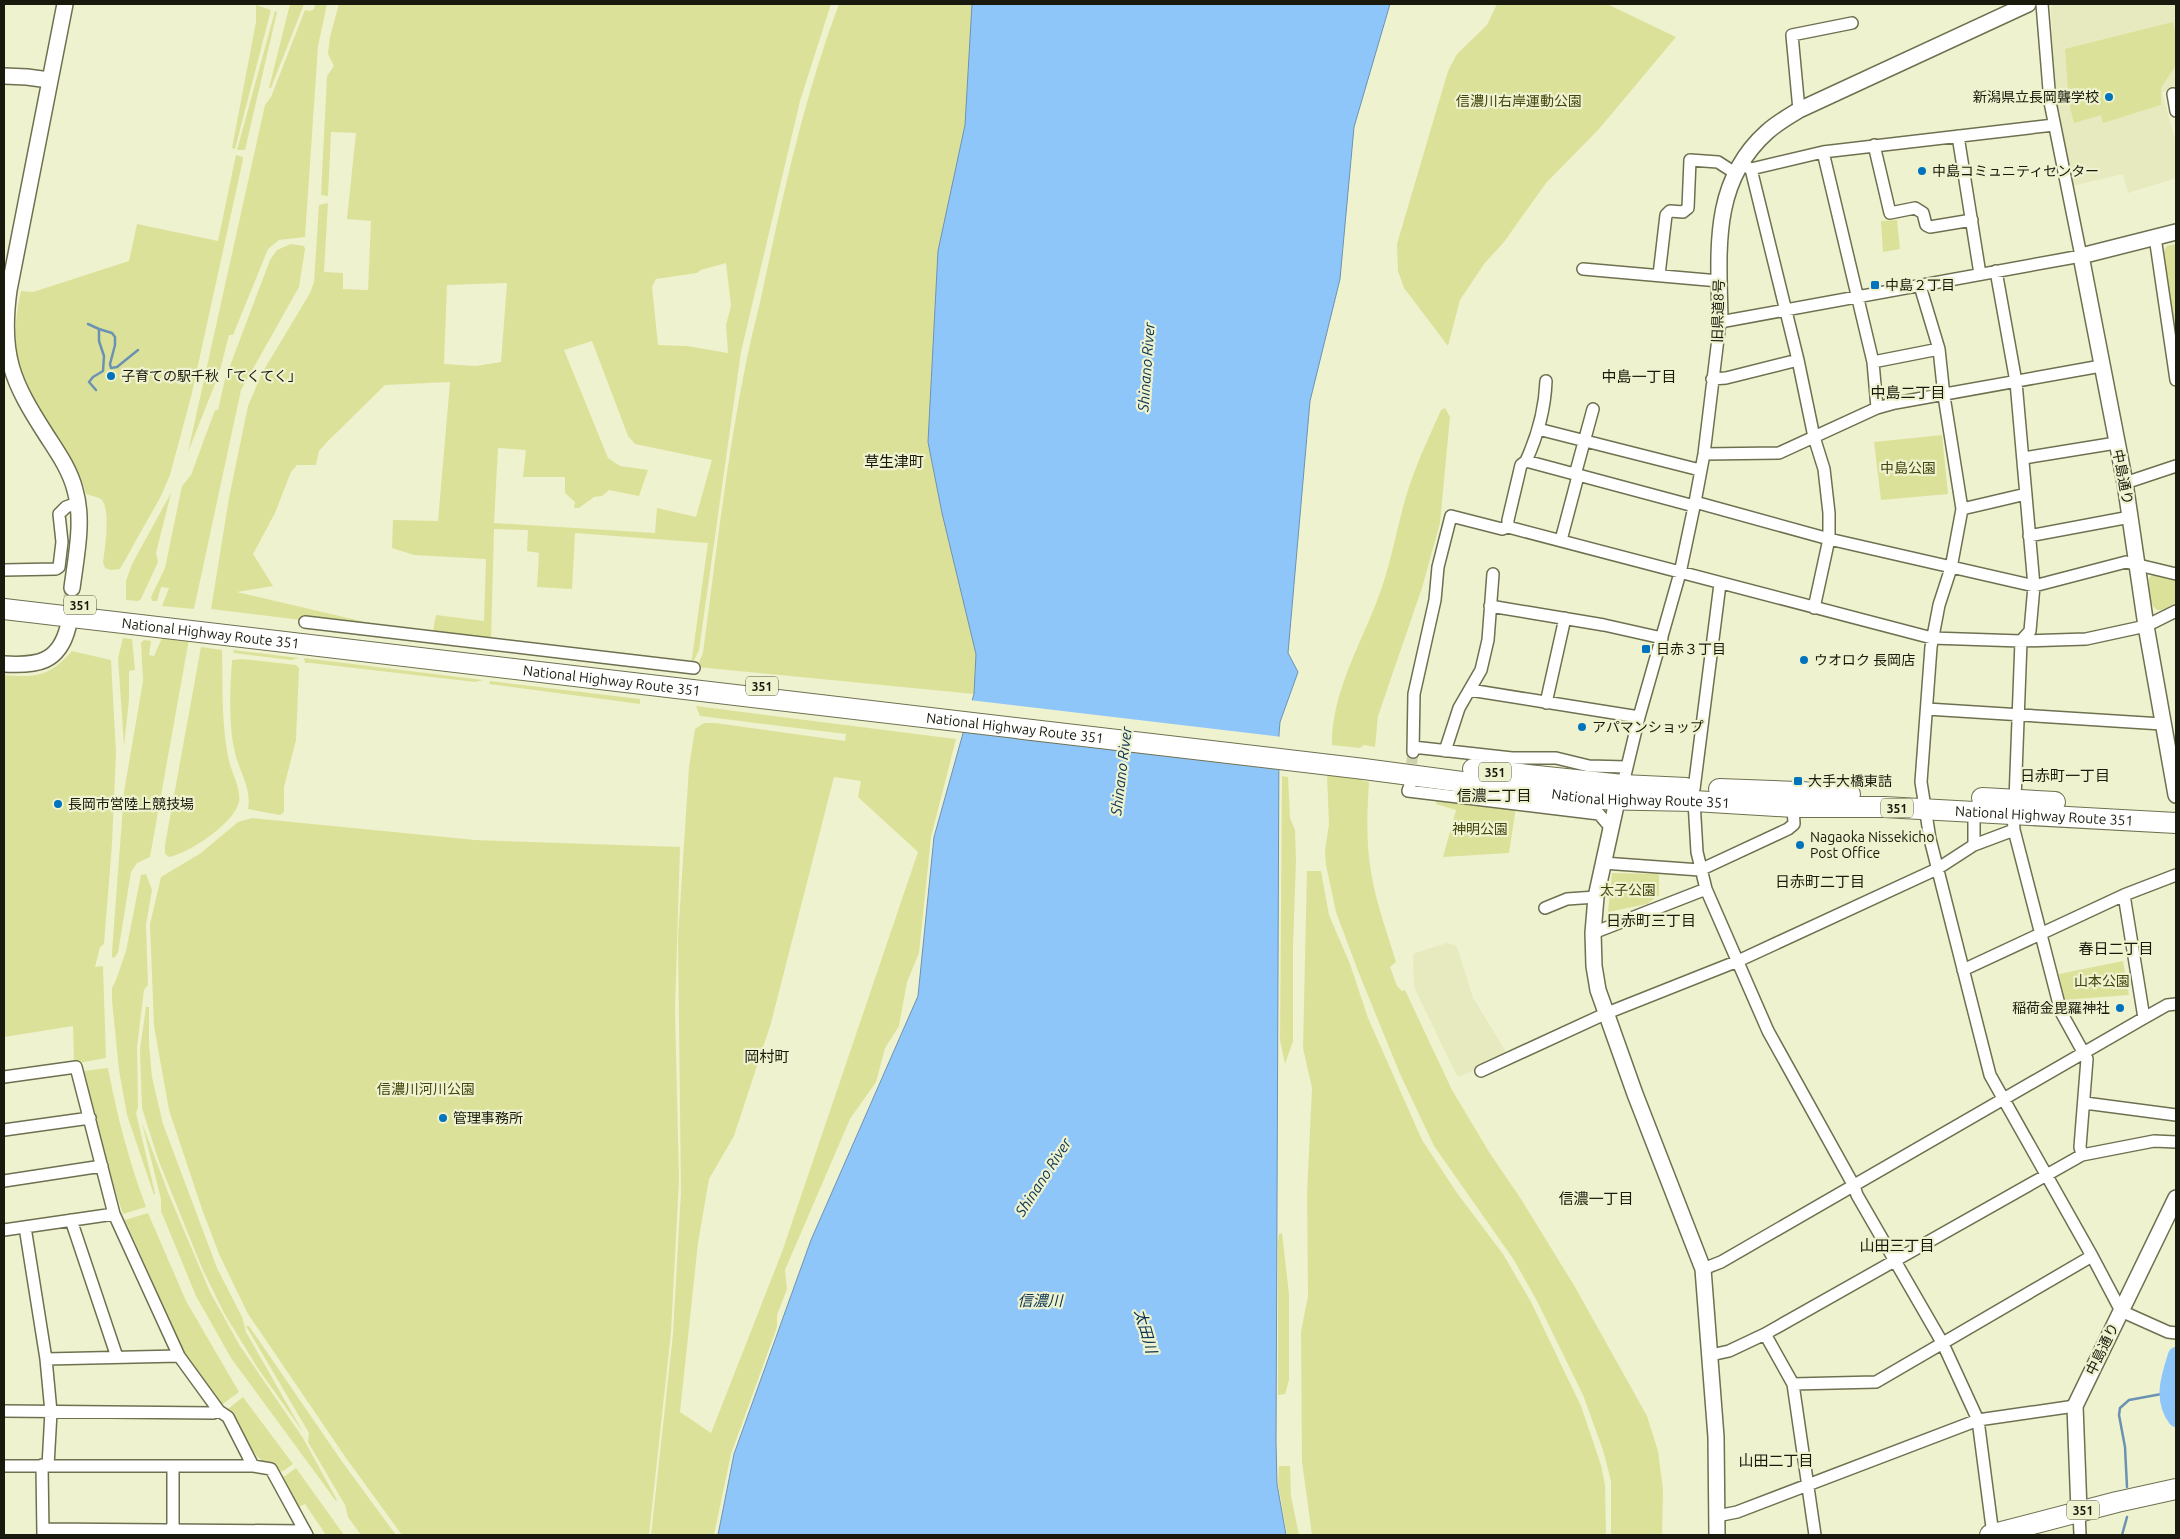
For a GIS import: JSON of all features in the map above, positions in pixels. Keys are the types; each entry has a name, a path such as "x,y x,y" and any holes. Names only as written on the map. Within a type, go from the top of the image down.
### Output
{"highway":[{"name":"National Highway Route 351","path":"4,595 157,620 1365,763 1622,784 1793,807 1884,807 1923,803 1974,812 2176,823"},
{"name":"National Highway Route 351","path":"4,609 157,620"},
{"name":"National Highway Route 351","path":"1694,795 1923,803 2014,814 2176,809"},
{"name":"351","path":"1992,1535 2079,1511 2176,1489"}],"street":[{"path":"65,4 5,314 6,344 16,384 64,463 76,491 78,528 72,588"},
{"name":"旧県道8号","path":"1622,784 1680,573 1704,454 1720,322 1721,219 1726,193 1768,131 1800,110 2028,4"},
{"path":"2042,4 2046,75 2081,256"},
{"path":"1800,110 1792,34 1852,23"},
{"path":"4,76 27,76 49,80"},
{"path":"2172,94 2176,111"},
{"path":"1659,275 1666,215 1670,211 1683,212 1688,208 1690,160 1718,162 1742,169 1823,152 2054,124"},
{"path":"1958,136 1980,274"},
{"path":"1874,145 1890,212 1915,208 1923,213 1926,225 1930,227 1972,220"},
{"path":"1823,152 1873,362 1877,408"},
{"path":"1742,169 1786,311 1814,437 1824,469 1829,513 1829,539 1814,608"},
{"path":"1720,322 2081,256 2176,232"},
{"path":"2155,237 2176,380"},
{"name":"中島通り","path":"2081,256 2125,483 2162,724 2176,795"},
{"path":"1583,269 1719,281"},
{"path":"1996,271 2016,382 2034,586 2030,631 2021,640 2014,814 2061,1012 2085,1052 2087,1059 2080,1147 2082,1155"},
{"path":"1920,286 1939,349 1944,396 1962,509 1951,568 1932,638 1920,782 1937,869 1990,1076 2092,1256 2120,1312 2172,1332"},
{"path":"1873,362 1939,349"},
{"path":"1712,379 1726,378 1798,360"},
{"path":"1704,454 1779,452 1877,408 2102,366"},
{"path":"1508,527 1521,465 1526,461 1538,429 1546,395 1546,381"},
{"path":"1561,540 1584,441 1594,409"},
{"path":"1538,429 1700,470"},
{"path":"2024,458 2116,443"},
{"path":"1526,461 1829,539 2034,586 2126,562 2176,574"},
{"path":"2125,483 2176,466"},
{"path":"1962,509 2026,494"},
{"path":"4,570 56,569 59,567 62,542 59,514 66,507 77,503"},
{"path":"1717,1535 1711,1355 1703,1269 1635,1094 1596,981 1593,933 1596,897 1610,827 1622,784 1589,766 1556,758 1512,758 1445,751 1413,750 1414,694 1435,600 1438,567 1451,516 1502,529 1508,527 1561,540 1720,584 1932,638 2086,639 2146,626 2176,612"},
{"path":"2029,536 2130,517"},
{"path":"1445,751 1459,708 1481,670 1488,640 1493,574"},
{"path":"1720,584 1694,795 1700,870 1706,889 1768,1031 1854,1186 1857,1195 1943,1344 1978,1420 1992,1535"},
{"path":"1490,606 1604,624 1662,638"},
{"path":"1546,702 1565,618"},
{"path":"305,622 694,668"},
{"path":"4,664 33,664 51,657 63,643 68,626"},
{"path":"1470,690 1639,717"},
{"path":"1927,708 2162,724"},
{"path":"1410,785 1408,791 1599,814 1610,827"},
{"path":"1603,863 1700,870 1788,829 1794,824 1793,807"},
{"path":"1974,812 1974,845"},
{"path":"1481,1071 1607,1014 1738,961 1937,869 1974,845 2014,814"},
{"path":"1963,970 2124,895 2176,875"},
{"path":"1593,933 1706,889"},
{"path":"2124,895 2144,1018"},
{"path":"1546,908 1567,900 1596,897"},
{"path":"1703,1269 1721,1262 2144,1018 2176,1004"},
{"path":"4,1077 74,1066 90,1118 114,1214 179,1356 219,1411 228,1417 252,1466"},
{"path":"2085,1103 2176,1115"},
{"path":"4,1130 90,1118"},
{"path":"1711,1355 1729,1351 1765,1334 2082,1155 2154,1141 2176,1142"},
{"path":"4,1181 102,1166"},
{"name":"中島通り","path":"2079,1511 2075,1406 2176,1198"},
{"path":"4,1230 114,1214"},
{"path":"71,1220 117,1357"},
{"path":"4,1466 45,1466 173,1466 252,1466 270,1469 306,1533 43,1532 45,1466 51,1412 46,1359 25,1227"},
{"path":"1793,1384 1876,1382 2092,1256"},
{"path":"1765,1334 1793,1384 1815,1535"},
{"path":"46,1359 179,1356"},
{"path":"1717,1516 1738,1512 1978,1420 2075,1406"},
{"path":"4,1411 213,1413 219,1411"},
{"path":"173,1466 173,1532"},
{"path":"2079,1511 2080,1535"}],"shaded area":[{"name":"新潟県立長岡聾学校","path":"2053,4 2176,4 2176,88 2162,92 2176,143 2176,178 2128,193 2123,174 2072,186 2055,102 2051,8"},
{"path":"1447,943 1455,945 1458,950 1473,998 1505,1050 1505,1053 1476,1066 1475,1070 1460,1076 1457,1076 1414,987 1413,956 1415,953"}],"green space":[{"path":"290,4 304,4 271,88 269,88"},
{"path":"315,4 327,4 318,46 305,237 279,240 268,249 233,335 229,335 219,374 188,452 265,105 271,97 305,10 310,11 314,9"},
{"path":"339,4 831,4 800,101 741,352 699,650 691,667 211,609 229,498 248,406 262,373 310,293 314,282 319,205 328,203 324,272 343,273 343,289 368,290 371,221 347,219 356,133 331,132 328,196 321,195 327,76 334,66 328,54 330,37","holes":["726,263 731,306 726,325 728,353 687,346 658,345 652,287 656,279 697,273 701,270","507,283 501,362 476,366 444,364 447,285","592,341 628,436 635,444 712,460 696,517 657,508 655,533 494,523 498,448 526,450 523,477 565,477 565,493 575,502 574,508 579,508 594,497 602,496 609,490 639,496 648,470 620,466 608,458 564,350","450,382 438,521 393,520 392,548 414,555 486,559 484,621 436,615 433,631 378,625 237,592 273,586 253,554 275,513 291,472 297,465 316,465 319,451 385,385","494,529 528,530 527,551 539,553 537,587 572,589 575,533 708,543 691,665 491,640"]},
{"path":"839,4 972,4 965,125 938,251 928,442 942,513 976,654 974,694 697,667 703,653 728,468 749,349 796,143 816,73"},
{"name":"信濃川右岸運動公園","path":"1497,4 1607,4 1676,37 1599,129 1546,183 1504,242 1484,264 1460,300 1448,346 1404,288 1398,271 1397,244 1448,71 1457,54 1487,25"},
{"path":"256,5 271,10 235,149 232,148 256,22"},
{"path":"275,11 277,12 245,150 237,150"},
{"path":"2173,22 2176,36 2176,65 2161,88 2161,105 2103,123 2101,115 2074,123 2069,103 2065,49"},
{"path":"236,155 243,157 242,164 191,397 170,475 161,496 120,569 111,570 105,568 103,562 107,519 104,504 101,499 86,494 75,465 36,403 21,370 17,353 16,335 21,291 33,292 129,261 137,224 218,241"},
{"path":"1897,220 1900,249 1883,252 1881,221"},
{"path":"291,244 304,246 305,249 299,287 241,390 194,609 162,606 169,588 161,587 157,601 152,601 151,597 165,568 182,486 191,475 215,410 218,410 225,379 270,260 277,250"},
{"path":"2176,244 2176,329 2162,254 2167,246"},
{"path":"1445,408 1450,417 1440,523 1422,588 1378,716 1375,747 1364,745 1360,748 1332,745 1337,705 1350,666 1381,590 1409,487 1441,410"},
{"name":"中島公園","path":"1942,435 1948,494 1881,500 1874,442"},
{"path":"171,493 156,553 158,562 141,599 138,601 126,600 126,581 132,564"},
{"path":"2152,575 2176,581 2176,602 2169,607 2161,610 2154,607 2151,603 2149,578"},
{"path":"163,636 189,639 150,857 137,863 131,872 118,953 114,958 112,957 112,952 124,792 143,681 141,643 144,640 151,641 149,655 154,656"},
{"path":"123,638 132,639 135,670 129,671 129,700 124,746 118,658"},
{"path":"201,647 222,650 226,747 238,789 239,800 234,813 218,829 198,844 169,857 165,854 165,845"},
{"path":"233,650 299,658 291,660 234,653"},
{"name":"長岡市営陸上競技場","path":"72,651 111,660 116,752 112,844 104,944 100,947 95,967 103,966 106,1058 79,1063 74,1061 73,1026 4,1037 4,675 25,676 42,674 57,666"},
{"path":"304,658 483,680 475,682 305,663"},
{"path":"242,659 296,665 299,668 296,740 284,787 284,812 280,815 248,809 248,795 235,753 230,718 232,660"},
{"path":"490,681 640,699 640,704 489,684"},
{"path":"696,706 956,739 931,837 919,953 907,982 899,1026 885,1048 876,1082 850,1119 785,1270 787,1289 777,1315 777,1327 731,1454 714,1535 651,1535 673,1334 681,1192 678,937 689,767 695,729 704,723 715,723 845,741 846,734 700,716","holes":["834,777 861,781 858,797 918,852 782,1252 711,1433 680,1412 698,1243 709,1179 734,1136 771,1023"]},
{"path":"1327,774 1360,778 1363,781 1369,782 1367,827 1369,861 1373,884 1396,962 1390,967 1397,986 1402,991 1405,990 1452,1090 1575,1287 1647,1416 1658,1451 1663,1489 1662,1535 1611,1535 1611,1481 1603,1450 1583,1395 1537,1301 1514,1260 1434,1146 1400,1074 1336,912 1326,865 1325,851 1329,824"},
{"path":"1282,776 1288,777 1290,818 1295,830 1296,860 1293,947 1293,1041 1285,1064 1280,1040"},
{"name":"神明公園","path":"1437,799 1516,807 1509,853 1443,857 1456,810 1436,804"},
{"name":"信濃川河川公園","path":"252,818 475,840 680,847 675,1010 679,1180 671,1332 649,1535 402,1535 346,1458 248,1314 219,1254 169,1110 154,1026 150,924 161,877 201,853 238,822"},
{"path":"1307,871 1321,871 1329,915 1350,964 1368,1018 1422,1140 1457,1193 1503,1254 1531,1302 1581,1406 1601,1465 1605,1485 1606,1535 1312,1535 1302,1462 1301,1332 1308,1296 1307,1194 1312,1088 1303,1048"},
{"name":"太子公園","path":"1612,873 1659,874 1659,895 1647,904 1608,912"},
{"path":"146,874 152,890 146,925 148,985 144,990 137,1047 138,1107 136,1113 154,1195 127,1115 119,1070 112,1000 112,988 126,951 141,875"},
{"name":"山本公園","path":"2123,961 2129,995 2064,1000 2059,974"},
{"path":"146,1007 149,1007 149,1044 152,1077 163,1124 217,1268 242,1317 246,1332 303,1432 257,1367 224,1313 202,1268 158,1159 142,1108 140,1049"},
{"path":"108,1068 124,1138 146,1207 123,1214 103,1153 84,1071"},
{"path":"142,1123 169,1195 210,1292 240,1346 303,1438 336,1501 231,1358 196,1296 161,1211 161,1199"},
{"path":"148,1213 186,1301 239,1392 220,1406 184,1353 125,1220"},
{"path":"1282,1233 1289,1294 1289,1380 1285,1394 1278,1395 1278,1242 1279,1234"},
{"path":"246,1326 249,1326 343,1463 396,1535 361,1535 348,1517 345,1505 308,1442 309,1433"},
{"path":"243,1397 293,1464 285,1470 281,1472 276,1471 262,1461 224,1412"},
{"path":"1279,1466 1290,1466 1291,1496 1299,1535 1287,1535 1278,1484"},
{"path":"296,1468 344,1535 326,1535 305,1504 297,1508 278,1477 285,1476"}],"water":[{"name":"信濃川","path":"972,4 1390,4 1354,127 1340,279 1310,401 1288,653 1298,672 1280,722 1279,734 1276,1443 1277,1484 1286,1535 718,1535 734,1454 811,1240 918,996 934,837 974,694 976,654 942,513 928,442 938,251 965,125"}],"pier":[{"path":"969,700 1282,737 1282,770 961,732"}],"waterway":[{"path":"88,324 99,329 99,341 104,356 103,371 89,382 96,390"},
{"path":"99,329 112,333 115,337 110,364 111,368 117,367 138,350"},
{"path":"2176,1355 2168,1388 2169,1404 2176,1419"},
{"path":"2127,1487 2125,1447 2119,1415 2120,1408 2129,1400 2167,1393"},
{"path":"2122,1535 2127,1517"}],"tunnel":[{"path":"68,626 72,588"},
{"path":"1410,780 1413,752"}],"place":[{"name":"新潟県立長岡聾学校","path":"2109,97"},
{"name":"中島コミュニティセンター","path":"1922,171"},
{"name":"中島２丁目","path":"1875,285"},
{"name":"子育ての駅千秋「てくてく」","path":"111,376"},
{"name":"日赤３丁目","path":"1646,649"},
{"name":"ウオロク 長岡店","path":"1804,660"},
{"name":"アパマンショップ","path":"1582,727"},
{"name":"大手大橋東詰","path":"1798,781"},
{"name":"長岡市営陸上競技場","path":"58,804"},
{"name":"Nagaoka Nissekicho Post Office","path":"1800,845"},
{"name":"稲荷金毘羅神社","path":"2120,1008"},
{"name":"管理事務所","path":"443,1118"}],"district":[{"name":"中島一丁目","path":"1639,376"},
{"name":"中島二丁目","path":"1908,392"},
{"name":"草生津町","path":"894,461"},
{"name":"日赤町一丁目","path":"2065,775"},
{"name":"信濃二丁目","path":"1494,795"},
{"name":"日赤町二丁目","path":"1820,881"},
{"name":"日赤町三丁目","path":"1651,920"},
{"name":"春日二丁目","path":"2116,948"},
{"name":"岡村町","path":"767,1056"},
{"name":"信濃一丁目","path":"1596,1198"},
{"name":"山田三丁目","path":"1897,1245"},
{"name":"山田二丁目","path":"1776,1460"}],"water label":[{"name":"Shinano River","path":"1146,367"},
{"name":"Shinano River","path":"1121,771"},
{"name":"Shinano River","path":"1043,1177"},
{"name":"太田川","path":"1146,1331"}]}
